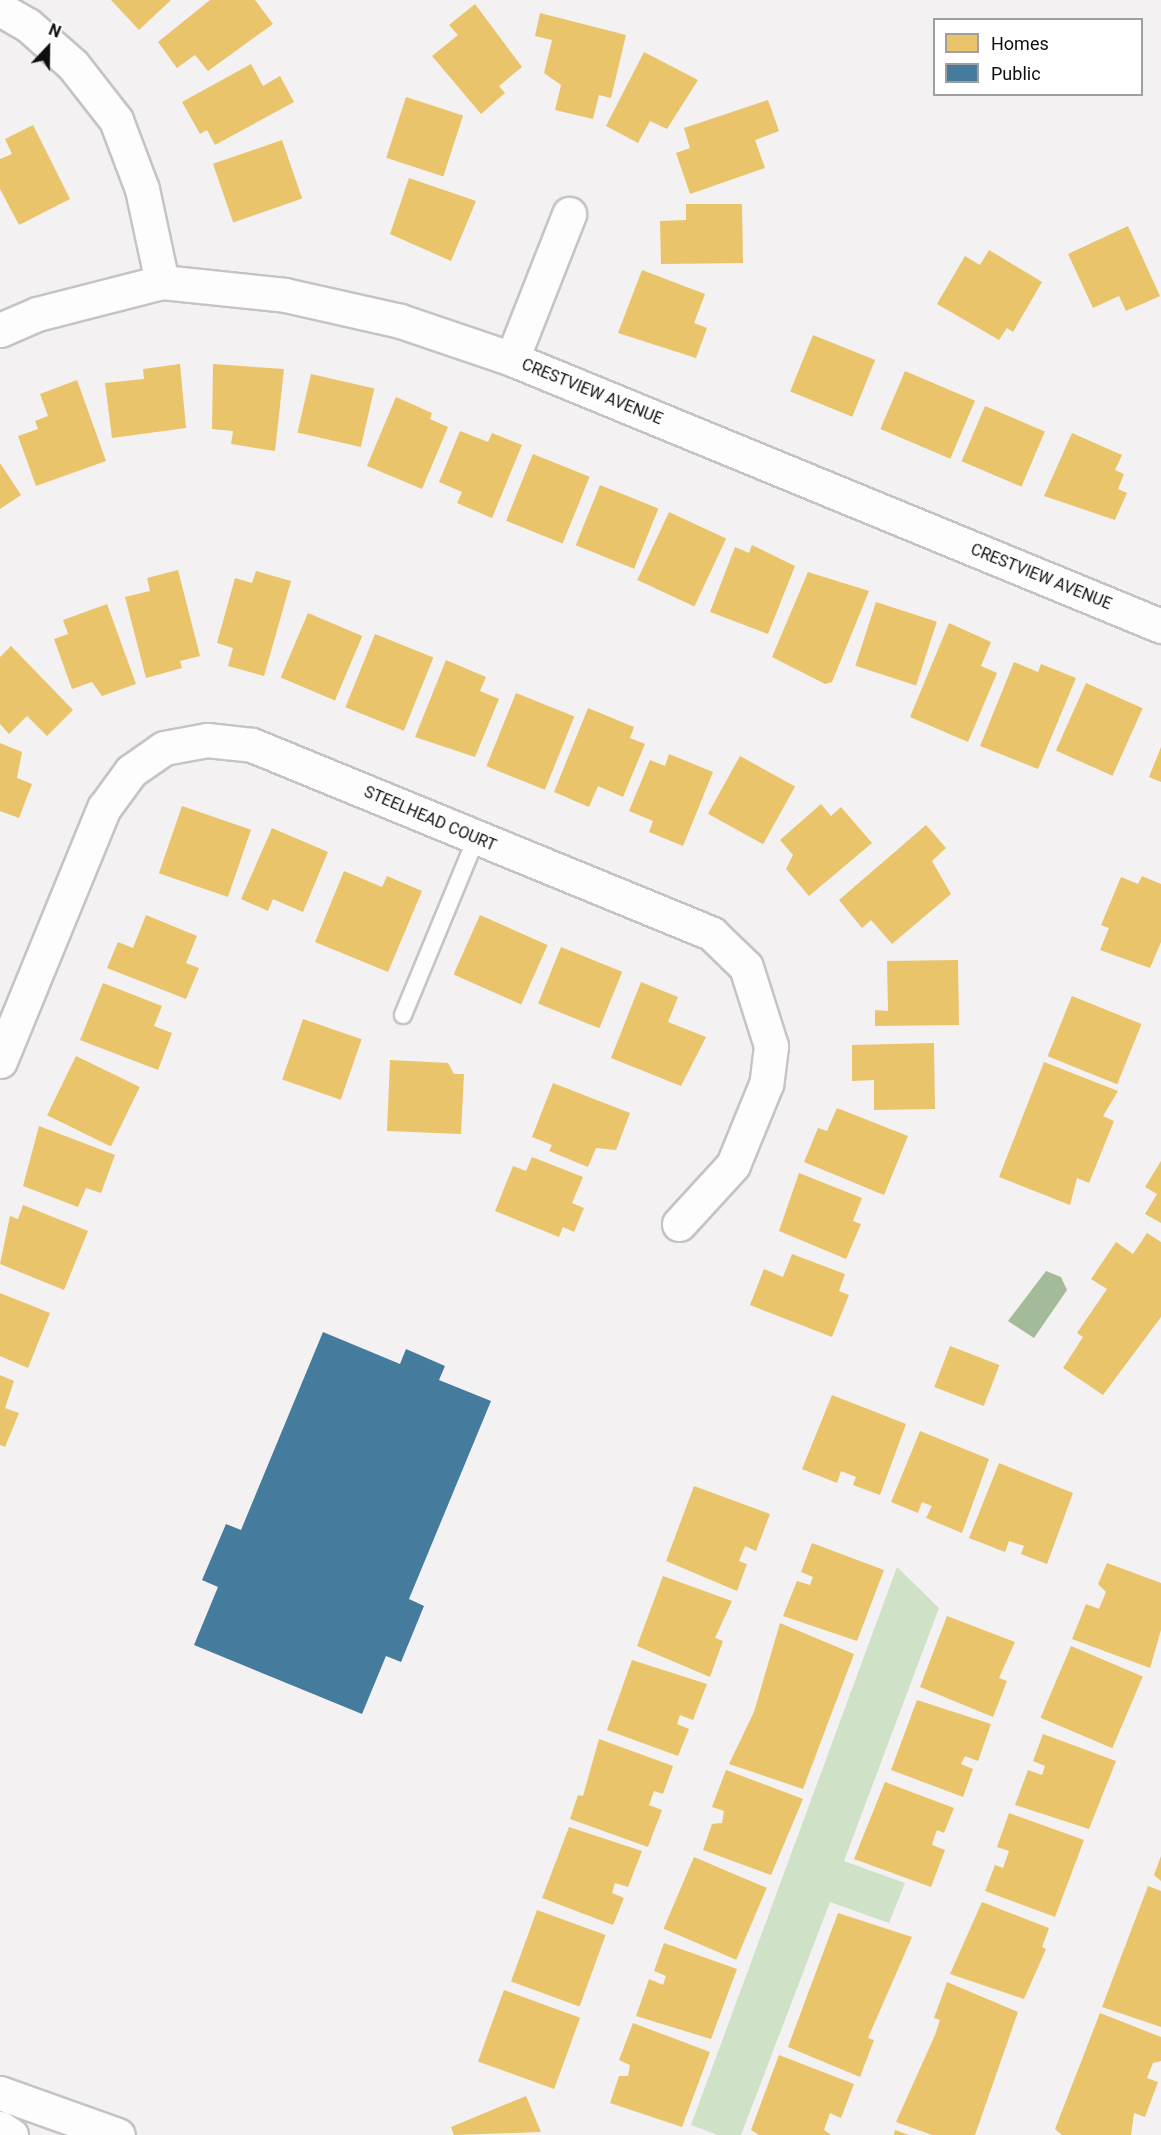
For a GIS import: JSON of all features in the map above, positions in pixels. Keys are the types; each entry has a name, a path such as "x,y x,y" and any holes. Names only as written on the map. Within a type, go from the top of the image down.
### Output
{"street":[{"path":"0,9 28,24 73,65 116,120 142,189 162,282"},
{"path":"512,359 569,214"},
{"name":"CRESTVIEW AVENUE","path":"0,330 37,314 162,282 285,294 400,321 512,359 1161,626"},
{"name":"STEELHEAD COURT","path":"0,1060 104,808 131,771 164,747 207,740 252,745 476,839 712,934 746,967 771,1046 766,1084 733,1165 679,1224"},
{"path":"0,2093 118,2135"},
{"path":"0,2128 11,2135"}],"lane":[{"path":"403,1015 476,839"}],"shaded area":[{"path":"1046,1271 1061,1277 1067,1290 1034,1338 1008,1321"},
{"path":"897,1567 939,1608 844,1861 905,1883 889,1923 830,1902 741,2135 718,2135 691,2125"}],"building: Homes":[{"path":"111,0 171,0 139,30"},
{"path":"210,0 255,0 273,24 208,71 195,55 177,68 158,42"},
{"path":"475,4 522,67 499,86 505,93 481,114 432,56 458,35 449,25"},
{"path":"540,13 626,35 611,98 599,95 593,119 555,110 561,85 544,73 552,40 535,36"},
{"path":"644,52 698,80 667,129 650,121 638,143 606,126"},
{"path":"251,64 263,86 280,76 294,102 215,145 207,130 200,134 182,102"},
{"path":"406,97 463,116 443,176 386,158"},
{"path":"768,100 779,131 755,140 765,168 690,194 676,153 690,148 684,128"},
{"path":"33,125 70,199 19,225 0,189 0,159 12,154 5,139"},
{"path":"282,140 302,199 233,222 213,164"},
{"path":"409,178 476,201 451,261 390,234"},
{"path":"686,204 742,204 743,263 661,264 660,221 686,220"},
{"path":"1128,226 1160,296 1126,311 1119,296 1093,308 1068,254"},
{"path":"989,250 1042,282 1013,332 1007,328 999,340 937,304 965,256 980,265"},
{"path":"642,270 705,294 694,323 707,328 696,358 618,333"},
{"path":"813,335 875,360 852,417 790,392"},
{"path":"180,364 186,428 112,438 105,383 144,379 143,369"},
{"path":"213,364 284,369 275,451 231,444 233,431 212,429"},
{"path":"905,371 975,401 950,459 880,429"},
{"path":"311,374 374,389 361,447 298,432"},
{"path":"77,380 106,461 36,486 18,436 38,429 35,421 48,416 40,394"},
{"path":"396,397 432,413 430,419 448,427 422,489 367,466"},
{"path":"985,406 1045,431 1021,487 962,461"},
{"path":"460,431 488,442 492,433 522,445 492,518 457,503 462,492 439,482"},
{"path":"1072,433 1122,455 1115,470 1124,474 1118,489 1127,493 1115,520 1044,496"},
{"path":"533,454 590,477 563,544 506,521"},
{"path":"0,463 21,495 0,509"},
{"path":"600,485 658,509 634,569 576,545"},
{"path":"669,512 726,539 694,607 637,580"},
{"path":"752,545 795,566 768,634 710,612 735,547 749,553"},
{"path":"178,570 200,656 180,661 182,668 146,678 125,597 150,591 147,578"},
{"path":"256,571 291,581 264,676 228,666 233,648 217,643 235,578 252,583"},
{"path":"808,572 869,591 832,682 825,684 772,657"},
{"path":"876,602 937,622 916,685 855,666"},
{"path":"107,604 136,684 102,696 92,682 72,689 54,639 68,634 63,620"},
{"path":"308,613 362,636 335,700 281,677"},
{"path":"949,623 991,642 981,666 997,673 968,742 910,717"},
{"path":"375,634 433,658 404,731 345,707"},
{"path":"11,646 73,710 47,736 27,716 9,734 0,724 0,657"},
{"path":"446,660 486,677 480,691 499,699 475,757 415,737"},
{"path":"1014,662 1038,672 1041,664 1076,678 1038,769 980,746"},
{"path":"1086,683 1143,708 1113,776 1056,751"},
{"path":"516,693 574,717 545,790 486,766"},
{"path":"588,708 634,727 630,738 645,744 623,797 598,786 589,807 554,792"},
{"path":"0,743 22,752 17,778 32,784 19,818 0,811"},
{"path":"1161,747 1161,782 1149,777"},
{"path":"669,754 713,772 683,846 649,832 653,821 629,811 650,760 665,766"},
{"path":"740,756 795,787 763,844 708,814"},
{"path":"821,804 831,816 841,807 872,843 809,896 786,869 793,855 780,840"},
{"path":"182,806 251,830 228,897 159,873"},
{"path":"926,825 946,848 932,861 951,894 892,944 871,920 862,928 839,900"},
{"path":"272,828 328,852 303,912 273,899 268,911 241,899"},
{"path":"344,871 382,887 387,876 422,891 388,972 315,942"},
{"path":"1142,876 1161,884 1161,942 1150,968 1100,950 1109,928 1101,925 1121,877 1138,884"},
{"path":"146,915 197,936 186,963 199,968 186,999 107,968 118,942 133,948"},
{"path":"480,915 548,945 521,1004 454,974"},
{"path":"561,947 622,972 599,1028 538,1004"},
{"path":"958,960 959,1025 875,1026 875,1010 888,1011 887,961"},
{"path":"641,982 678,997 668,1022 706,1037 681,1086 611,1058"},
{"path":"103,983 162,1006 154,1026 172,1033 158,1070 80,1040"},
{"path":"1072,996 1142,1024 1117,1084 1048,1056"},
{"path":"303,1019 362,1039 341,1100 282,1080"},
{"path":"934,1043 935,1109 874,1110 874,1080 852,1081 852,1045"},
{"path":"76,1056 140,1087 111,1146 47,1115"},
{"path":"390,1060 448,1063 454,1074 464,1074 461,1134 387,1131"},
{"path":"1044,1062 1118,1091 1103,1116 1114,1121 1089,1183 1077,1178 1070,1205 999,1177"},
{"path":"553,1083 630,1113 616,1150 596,1148 588,1167 549,1151 552,1145 532,1137"},
{"path":"837,1108 908,1136 884,1195 804,1162 818,1128 827,1131"},
{"path":"39,1126 115,1155 101,1193 86,1188 78,1207 23,1186"},
{"path":"532,1157 583,1177 572,1203 584,1208 574,1232 563,1227 559,1237 495,1211 513,1166 526,1171"},
{"path":"1161,1161 1161,1223 1145,1214 1157,1194 1145,1187"},
{"path":"799,1173 862,1198 853,1221 861,1224 846,1259 779,1231"},
{"path":"23,1205 88,1231 64,1290 0,1264 10,1216 18,1219"},
{"path":"1147,1233 1161,1242 1161,1317 1103,1395 1063,1368 1083,1337 1077,1333 1107,1289 1091,1279 1116,1242 1133,1254"},
{"path":"792,1254 845,1274 839,1291 849,1295 832,1337 750,1305 764,1269 783,1277"},
{"path":"0,1293 50,1313 28,1368 0,1356"},
{"path":"950,1346 999,1365 984,1406 934,1387"},
{"path":"0,1375 14,1381 5,1408 19,1413 5,1447 0,1445"},
{"path":"832,1395 906,1424 880,1495 853,1485 856,1477 841,1471 837,1483 802,1469"},
{"path":"920,1431 989,1459 962,1533 926,1518 932,1506 922,1502 918,1513 891,1502"},
{"path":"999,1463 1073,1493 1047,1564 1021,1554 1024,1546 1009,1541 1005,1552 969,1538"},
{"path":"694,1486 770,1514 756,1551 745,1546 739,1561 747,1564 737,1591 666,1561"},
{"path":"812,1543 884,1570 857,1641 783,1616 797,1581 810,1585 813,1577 801,1572"},
{"path":"1107,1563 1161,1583 1161,1630 1150,1668 1072,1639 1086,1604 1099,1609 1106,1592 1098,1584"},
{"path":"663,1576 732,1601 715,1638 723,1641 710,1677 637,1646"},
{"path":"947,1616 1015,1642 999,1678 1007,1681 993,1717 920,1687"},
{"path":"780,1623 854,1654 803,1789 729,1764 754,1712"},
{"path":"1071,1646 1143,1676 1112,1748 1041,1718"},
{"path":"632,1660 707,1684 693,1720 680,1715 677,1724 689,1729 678,1756 607,1730"},
{"path":"917,1700 991,1724 978,1761 965,1756 961,1764 973,1769 963,1797 891,1770"},
{"path":"1043,1734 1116,1761 1089,1829 1015,1805 1028,1770 1042,1775 1045,1766 1033,1761"},
{"path":"599,1739 673,1766 663,1794 654,1791 649,1805 662,1810 648,1847 570,1819 578,1795 583,1796"},
{"path":"726,1770 803,1799 771,1875 703,1850 712,1824 722,1823 724,1811 712,1807"},
{"path":"885,1782 954,1808 944,1833 937,1830 932,1845 945,1850 931,1887 854,1859"},
{"path":"1009,1813 1084,1840 1055,1917 985,1891 995,1865 1003,1868 1009,1851 997,1847"},
{"path":"569,1827 642,1851 628,1887 615,1883 612,1893 624,1898 613,1925 542,1898"},
{"path":"1161,1856 1161,1881 1154,1875"},
{"path":"694,1857 767,1888 736,1960 664,1929"},
{"path":"1148,1886 1161,1891 1161,2027 1102,2007"},
{"path":"982,1902 1049,1928 1042,1947 1046,1949 1024,1999 950,1974"},
{"path":"537,1910 606,1935 580,2006 511,1981"},
{"path":"838,1913 912,1937 868,2038 874,2040 860,2077 788,2047"},
{"path":"664,1943 737,1969 711,2039 636,2016 649,1979 663,1985 666,1976 654,1971"},
{"path":"947,1982 1018,2012 975,2135 932,2135 896,2122 935,2035 940,2020 934,2018"},
{"path":"504,1990 580,2018 554,2089 478,2061"},
{"path":"1100,2013 1161,2037 1161,2061 1153,2063 1147,2078 1158,2082 1145,2117 1134,2113 1131,2135 1062,2135 1055,2129"},
{"path":"633,2023 710,2052 682,2127 610,2103 619,2076 628,2076 630,2065 619,2060"},
{"path":"779,2055 854,2084 841,2118 830,2113 824,2130 831,2135 759,2135 751,2130"},
{"path":"526,2096 541,2132 454,2135 451,2127"},
{"path":"895,2130 909,2135 894,2135"}],"building: Public":[{"path":"323,1332 400,1364 406,1349 445,1366 439,1380 491,1401 409,1599 424,1606 401,1662 386,1656 362,1714 194,1645 218,1587 202,1580 226,1524 241,1530"}]}
